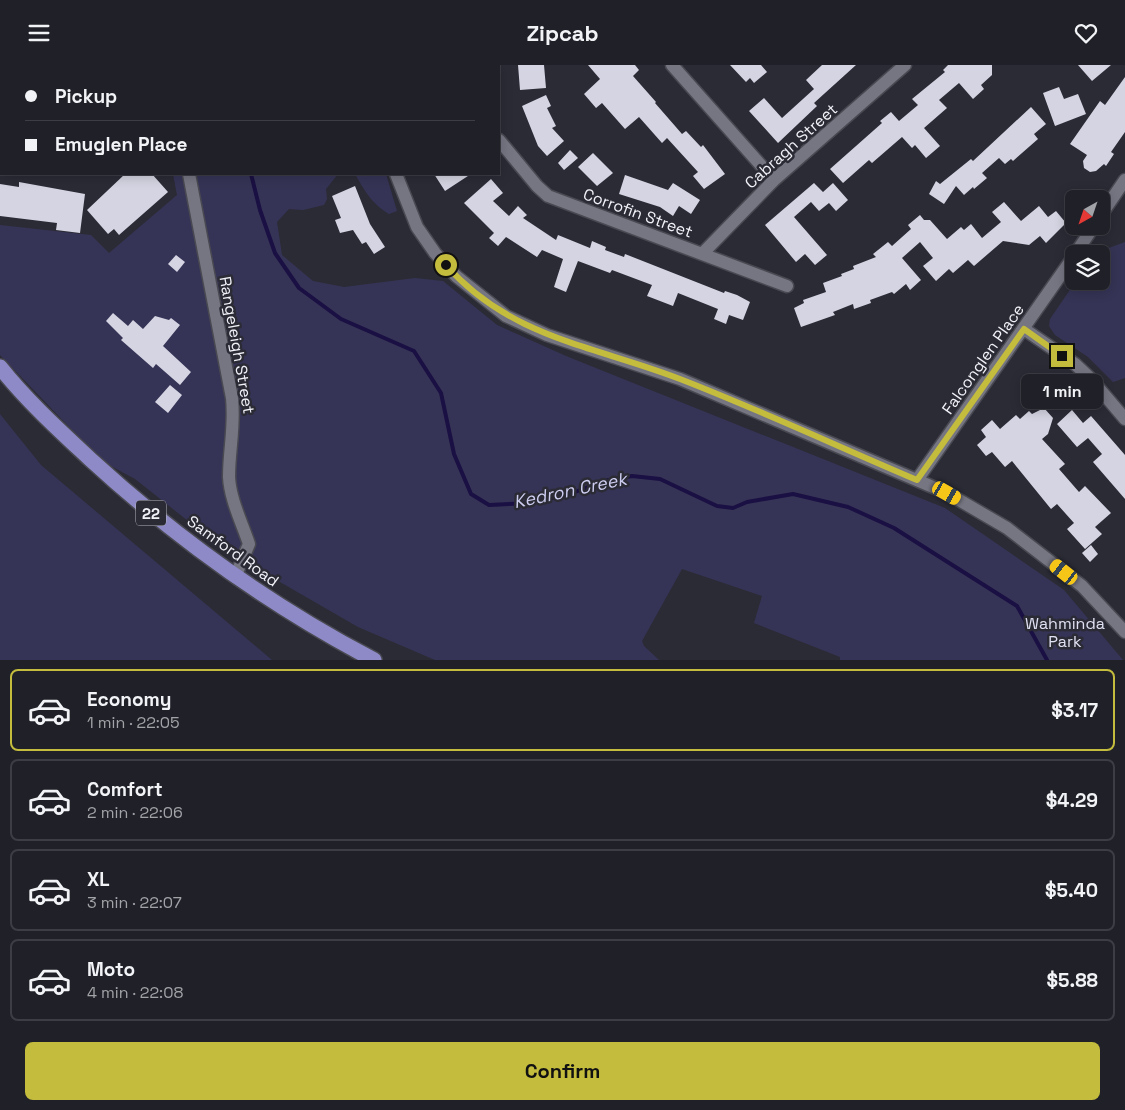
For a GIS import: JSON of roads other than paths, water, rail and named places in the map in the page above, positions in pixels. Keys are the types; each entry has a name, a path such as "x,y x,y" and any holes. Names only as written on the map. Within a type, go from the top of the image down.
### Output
{"main road":[{"name":"Samford Road","path":"0,367 63,434 109,477 157,517 235,577 323,633 374,660"}],"street":[{"path":"672,65 774,180"},
{"name":"Cabragh Street","path":"702,254 774,180 905,65"},
{"name":"Corrofin Street","path":"500,141 548,196 787,287"},
{"name":"Rangeleigh Street","path":"189,175 232,398 234,421 229,477 233,497 249,545 235,577"},
{"path":"396,175 416,227 435,253 456,276 506,316 547,335 680,379 947,493 1007,527 1082,586 1125,632"},
{"path":"1110,202 1125,181"},
{"name":"Falconglen Place","path":"917,480 1065,268"},
{"path":"1024,329 1075,364 1091,379 1125,419"}],"waterway":[{"name":"Kedron Creek","path":"251,175 260,210 275,253 299,288 341,319 414,351 441,393 454,454 471,494 489,505 529,503 567,495 604,481 632,476 660,479 717,506 733,508 747,502 793,494 848,507 894,528 1017,606 1047,660"}],"park label":[{"name":"Wahminda Park","path":"1065,632"}]}
